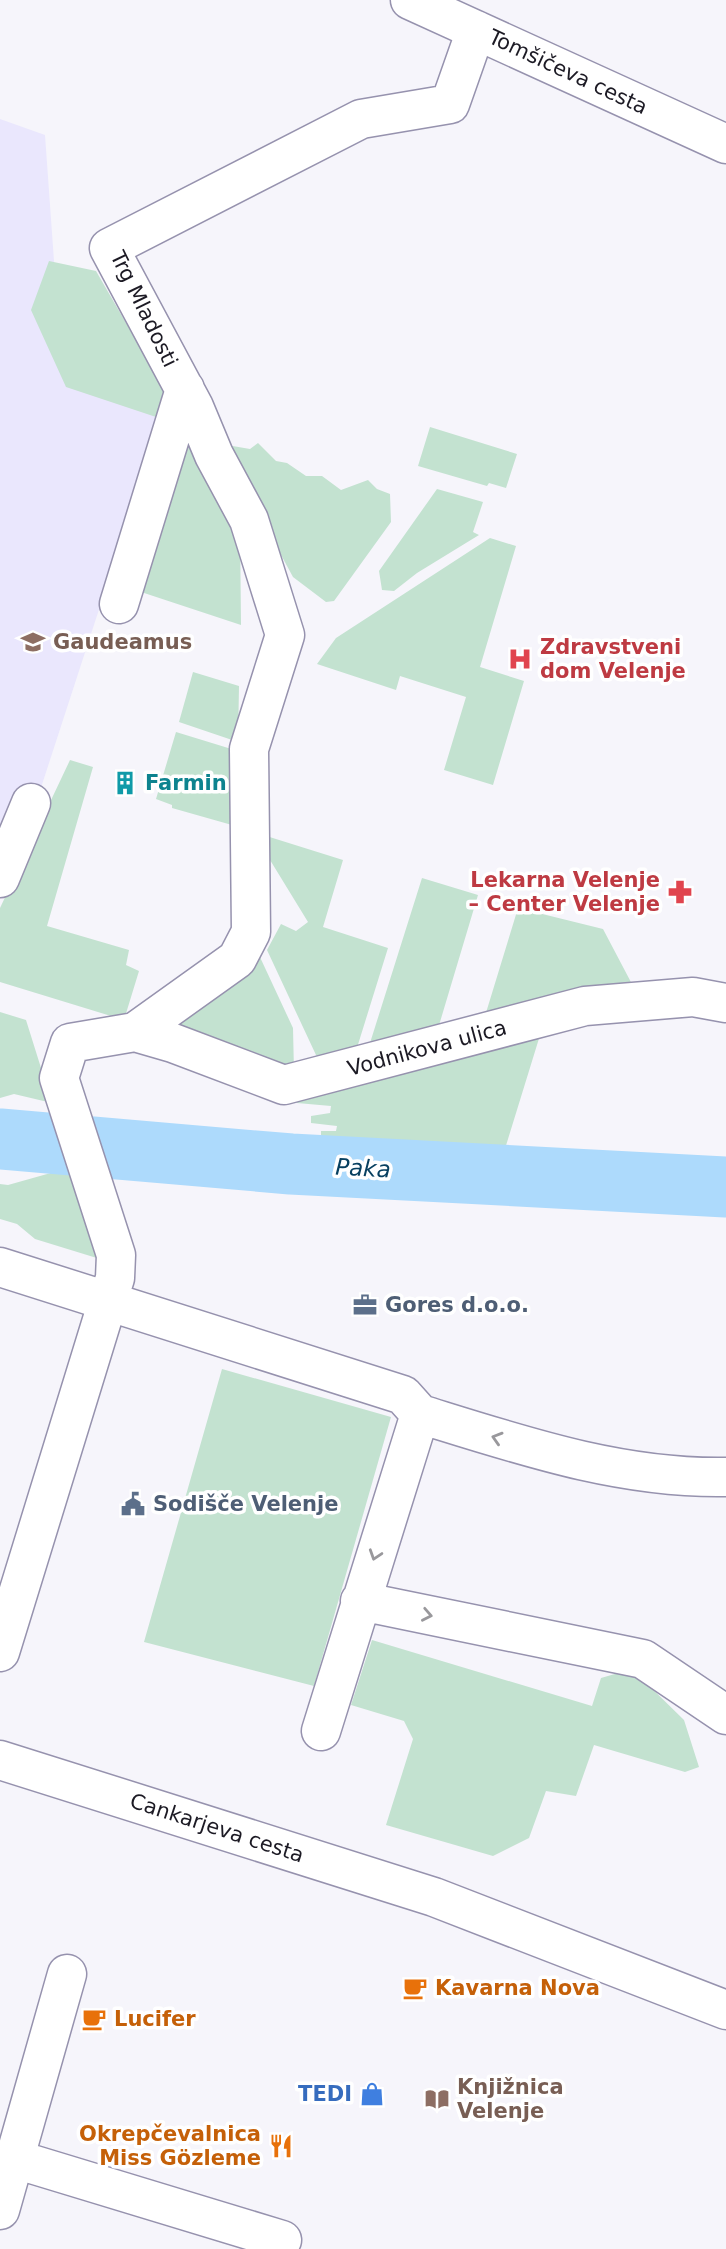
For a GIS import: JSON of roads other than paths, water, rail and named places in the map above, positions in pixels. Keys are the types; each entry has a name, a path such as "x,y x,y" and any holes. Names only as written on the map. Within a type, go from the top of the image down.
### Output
{"street":[{"name":"Tomšičeva cesta","path":"410,0 726,144"},
{"name":"Trg Mladosti","path":"135,1032 237,959 251,932 249,749 285,635 250,520 214,455 185,389 109,248 361,119 450,104 476,30"},
{"path":"119,604 185,389"},
{"path":"0,878 32,803"},
{"name":"Vodnikova ulica","path":"135,1032 284,1085 585,1006 693,997 726,1003"},
{"path":"0,1652 110,1301 116,1255 60,1079 70,1042 135,1032"},
{"path":"6,1268 403,1395 421,1415 562,1458 693,1478 726,1477"},
{"path":"321,1731 421,1415"},
{"path":"360,1601 643,1659 726,1715"},
{"name":"Cankarjeva cesta","path":"0,1760 434,1896 726,2010"},
{"path":"0,2210 12,2143 67,1974"},
{"path":"12,2143 282,2240"}],"waterway":[{"name":"Paka","path":"0,1139 291,1164 726,1187"}],"place":[{"name":"Gaudeamus","path":"33,642"},
{"name":"Zdravstveni dom Velenje","path":"520,659"},
{"name":"Farmin","path":"125,783"},
{"name":"Lekarna Velenje – Center Velenje","path":"680,892"},
{"name":"Gores d.o.o.","path":"365,1305"},
{"name":"Sodišče Velenje","path":"133,1504"},
{"name":"Kavarna Nova","path":"415,1988"},
{"name":"Lucifer","path":"94,2019"},
{"name":"TEDI","path":"372,2094"},
{"name":"Knjižnica Velenje","path":"437,2099"},
{"name":"Okrepčevalnica Miss Gözleme","path":"281,2146"}]}
